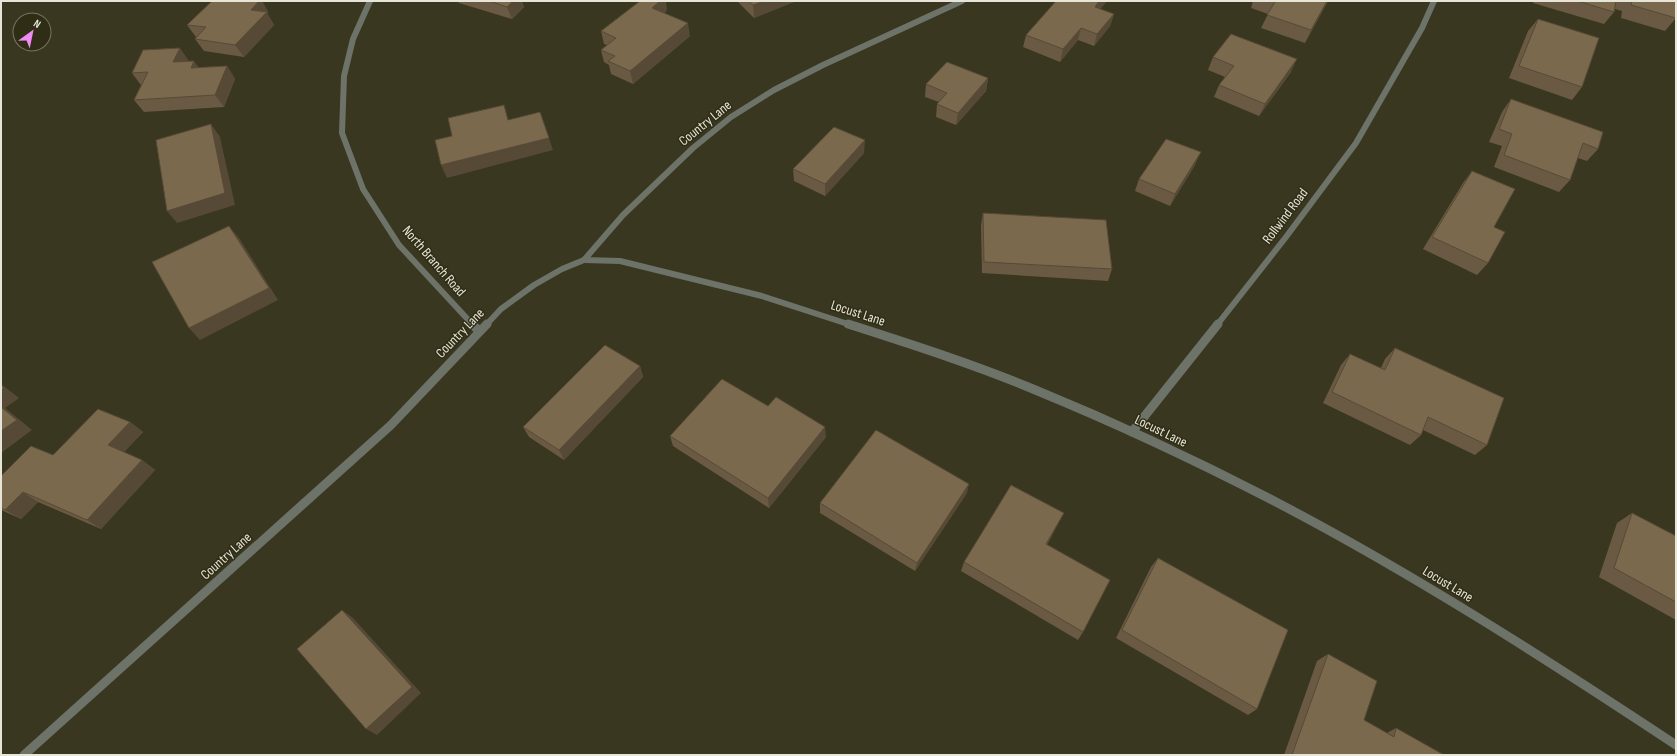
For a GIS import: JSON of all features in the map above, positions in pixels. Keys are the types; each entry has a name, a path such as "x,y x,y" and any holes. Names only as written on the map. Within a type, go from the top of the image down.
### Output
{"street":[{"name":"North Branch Road","path":"370,1 353,39 344,76 342,133 363,190 400,245 479,331"},
{"name":"Country Lane","path":"24,755 391,425 501,308 534,285 562,269 584,260 624,215 693,148 731,117 774,90 816,68 962,1"},
{"name":"Rollwind Road","path":"1132,432 1286,238 1356,143 1422,28 1434,1"},
{"name":"Locust Lane","path":"584,260 620,261 762,296 930,350 1033,389 1132,432 1276,502 1416,580 1542,656 1676,745"}],"building":[{"path":"212,1 259,1 251,10 267,12 235,45 195,39 206,27 187,25"},
{"path":"489,1 513,1 507,7"},
{"path":"640,1 660,1 652,8 688,23 630,71 608,61 615,56 601,50 616,38 601,31"},
{"path":"748,1 764,1 753,5"},
{"path":"1056,1 1099,1 1095,7 1114,14 1097,34 1081,28 1063,49 1026,35"},
{"path":"1274,1 1327,1 1311,30 1267,15 1275,2"},
{"path":"1578,1 1616,1 1614,12"},
{"path":"1632,1 1676,1 1676,18 1631,5"},
{"path":"1538,19 1599,38 1582,87 1519,66"},
{"path":"1231,34 1297,59 1265,104 1219,85 1234,66 1213,57"},
{"path":"180,48 173,62 194,61 191,68 227,66 215,95 134,100 148,72 132,73 143,50"},
{"path":"947,62 988,78 958,113 937,104 947,93 926,84"},
{"path":"1511,99 1603,132 1598,149 1583,143 1570,180 1504,155 1512,134 1499,129"},
{"path":"504,105 508,120 540,112 549,138 441,165 435,140 452,136 448,118"},
{"path":"211,124 225,193 167,211 156,140"},
{"path":"834,127 865,140 825,184 793,169"},
{"path":"1166,139 1201,152 1175,194 1139,179"},
{"path":"1472,171 1515,189 1494,227 1505,232 1488,263 1432,237"},
{"path":"983,213 1106,220 1112,269 984,262"},
{"path":"229,226 269,288 189,328 152,262"},
{"path":"605,345 640,366 559,450 523,427"},
{"path":"1395,348 1504,398 1487,445 1428,417 1421,435 1332,392 1350,354 1385,370"},
{"path":"722,379 768,406 776,397 825,427 768,498 670,436"},
{"path":"1,407 17,420 1,431"},
{"path":"98,409 130,422 108,445 142,460 87,520 23,492 5,510 1,508 1,476 31,446 53,455"},
{"path":"876,430 969,484 917,563 820,503"},
{"path":"1011,485 1064,513 1046,544 1110,580 1083,632 964,562"},
{"path":"1632,513 1676,536 1676,602 1614,568"},
{"path":"1158,558 1288,630 1257,709 1122,630"},
{"path":"342,610 412,687 366,729 297,649"},
{"path":"1328,654 1377,681 1364,720 1394,737 1396,728 1444,755 1292,755"}]}
